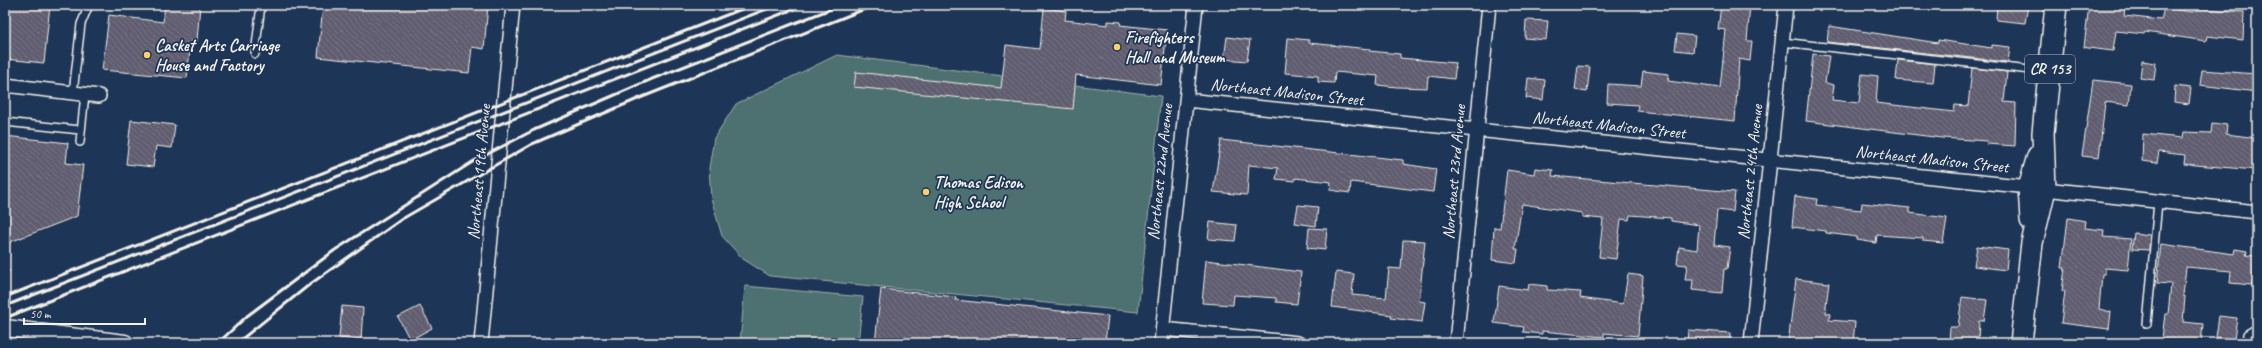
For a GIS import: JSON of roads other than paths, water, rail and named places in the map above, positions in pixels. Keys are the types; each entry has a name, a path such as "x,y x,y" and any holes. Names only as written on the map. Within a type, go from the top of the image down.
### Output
{"main road":[{"name":"CR 153","path":"2021,343 2044,133 2056,5"}],"street":[{"name":"Northeast 19th Avenue","path":"481,343 513,5"},
{"name":"Northeast 22nd Avenue","path":"1161,343 1196,5"},
{"name":"Northeast 23rd Avenue","path":"1456,343 1489,5"},
{"name":"Northeast 24th Avenue","path":"1751,343 1786,5"},
{"path":"5,85 99,96"},
{"name":"Northeast Madison Street","path":"1186,100 1770,159 2257,212"},
{"path":"5,328 59,338 126,343"},
{"path":"1163,329 1298,343"}],"lane":[{"path":"80,142 79,93 81,24 89,5"},
{"path":"256,54 261,5"},
{"path":"1782,42 2050,72"},
{"path":"5,122 80,130"},
{"path":"2147,324 2158,202"},
{"path":"2246,343 2247,334 2257,328"}],"railway":[{"path":"5,297 752,5"},
{"path":"5,306 777,5"},
{"path":"5,318 804,5"},
{"path":"218,343 247,316 335,250 474,161 534,130 652,79 841,5"},
{"path":"237,343 309,285 402,219 532,144 640,98 875,5"}],"place":[{"name":"Firefighters Hall and Museum","path":"1117,47"},
{"name":"Casket Arts Carriage House and Factory","path":"147,55"},
{"name":"Thomas Edison High School","path":"926,192"}]}
